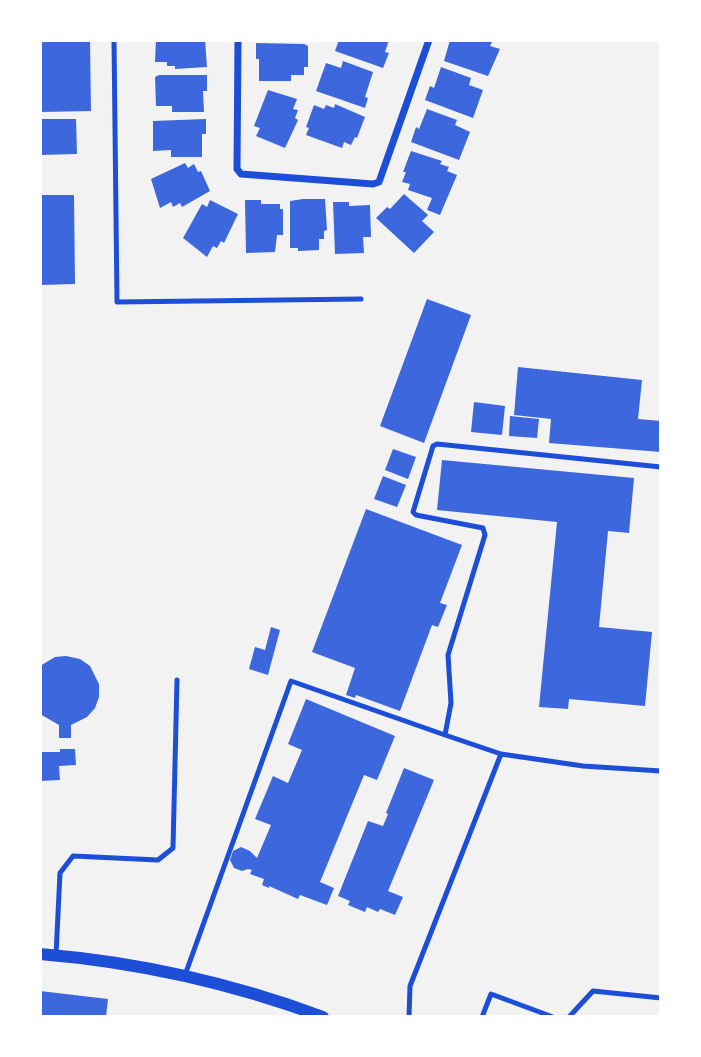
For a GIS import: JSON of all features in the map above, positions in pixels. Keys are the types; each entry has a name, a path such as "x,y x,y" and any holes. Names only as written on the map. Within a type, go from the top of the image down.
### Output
{"street":[{"path":"238,40 237,169 241,174 373,184 379,182 429,40"},
{"path":"40,954 97,959 185,975 265,995 323,1017"}],"lane":[{"path":"114,40 117,302 361,299"},
{"path":"445,735 451,703 448,655 485,535 483,528 415,515 413,512 433,446 437,444 661,467"},
{"path":"56,955 60,873 73,856 158,860 173,848 177,680"},
{"path":"185,975 291,681 502,754 583,766 661,771"},
{"path":"409,1017 410,986 502,754"},
{"path":"569,1017 593,990 661,998"},
{"path":"482,1017 491,994 553,1017"}],"building":[{"path":"156,40 205,40 207,67 175,69 175,66 167,66 167,62 155,62"},
{"path":"339,40 389,40 385,52 389,53 383,68 335,51"},
{"path":"450,40 487,40 492,42 490,46 500,49 488,76 444,61"},
{"path":"40,41 90,41 91,111 40,112"},
{"path":"256,43 308,46 308,67 304,67 304,75 291,75 291,81 259,81"},
{"path":"343,61 373,72 365,97 368,98 365,108 316,91 326,63 341,68"},
{"path":"441,67 471,78 469,85 483,90 473,118 425,100 430,86 434,88"},
{"path":"207,75 207,91 203,91 204,112 172,112 172,106 156,106 155,77"},
{"path":"268,90 297,99 293,109 298,110 295,118 298,120 285,148 256,136 260,128 254,126"},
{"path":"335,104 365,117 357,138 355,137 351,145 344,142 342,148 306,135 314,105 324,109 326,105 334,108"},
{"path":"427,109 457,120 455,125 470,132 459,160 411,142"},
{"path":"40,119 76,119 77,154 40,155"},
{"path":"206,119 206,134 202,134 202,157 171,157 171,150 153,151 153,121"},
{"path":"411,151 442,161 440,164 449,167 447,171 457,175 440,215 427,210 432,198 408,190 410,184 402,182"},
{"path":"185,163 188,168 194,164 198,172 201,171 210,191 182,207 180,203 173,207 171,202 160,208 151,179"},
{"path":"404,194 428,215 422,221 434,232 414,253 376,218 387,207 390,209"},
{"path":"40,195 74,195 75,284 40,285"},
{"path":"325,199 327,230 324,231 324,239 319,239 319,250 298,251 298,248 290,248 290,201"},
{"path":"210,200 238,214 224,243 221,241 217,248 213,246 207,257 183,238 202,204 207,207"},
{"path":"245,200 261,200 261,204 280,204 280,209 283,209 283,235 277,235 275,252 246,253"},
{"path":"333,202 349,202 349,206 370,205 371,237 363,237 364,253 335,254"},
{"path":"427,299 471,315 424,443 380,426"},
{"path":"518,367 642,380 638,419 661,421 661,452 549,443 551,419 514,415"},
{"path":"474,402 505,406 502,435 471,432"},
{"path":"510,416 539,419 537,438 509,436"},
{"path":"393,449 416,457 408,479 385,470"},
{"path":"442,460 634,478 629,533 608,531 599,627 652,632 645,706 569,699 568,709 539,707 557,522 437,510"},
{"path":"383,476 406,485 397,507 374,499"},
{"path":"366,509 462,545 440,603 447,605 438,627 432,625 400,711 356,695 355,698 346,695 355,668 312,652"},
{"path":"271,627 280,630 268,675 249,669 255,647 265,650"},
{"path":"55,657 80,659 90,666 99,684 99,697 95,708 87,717 71,725 71,738 59,738 59,725 40,714 40,666"},
{"path":"306,699 395,736 377,780 364,775 320,882 334,888 327,905 300,895 298,899 262,885 264,879 250,874 252,870 234,868 230,860 233,851 241,847 257,858 271,825 255,819 273,776 288,783 302,750 288,744"},
{"path":"60,749 75,749 76,765 59,766 60,780 40,781 40,752 60,752"},
{"path":"404,768 434,780 388,891 403,897 395,915 367,907 365,912 348,905 350,901 338,896 368,821 383,826"},
{"path":"40,991 108,999 106,1017 40,1017"}]}
